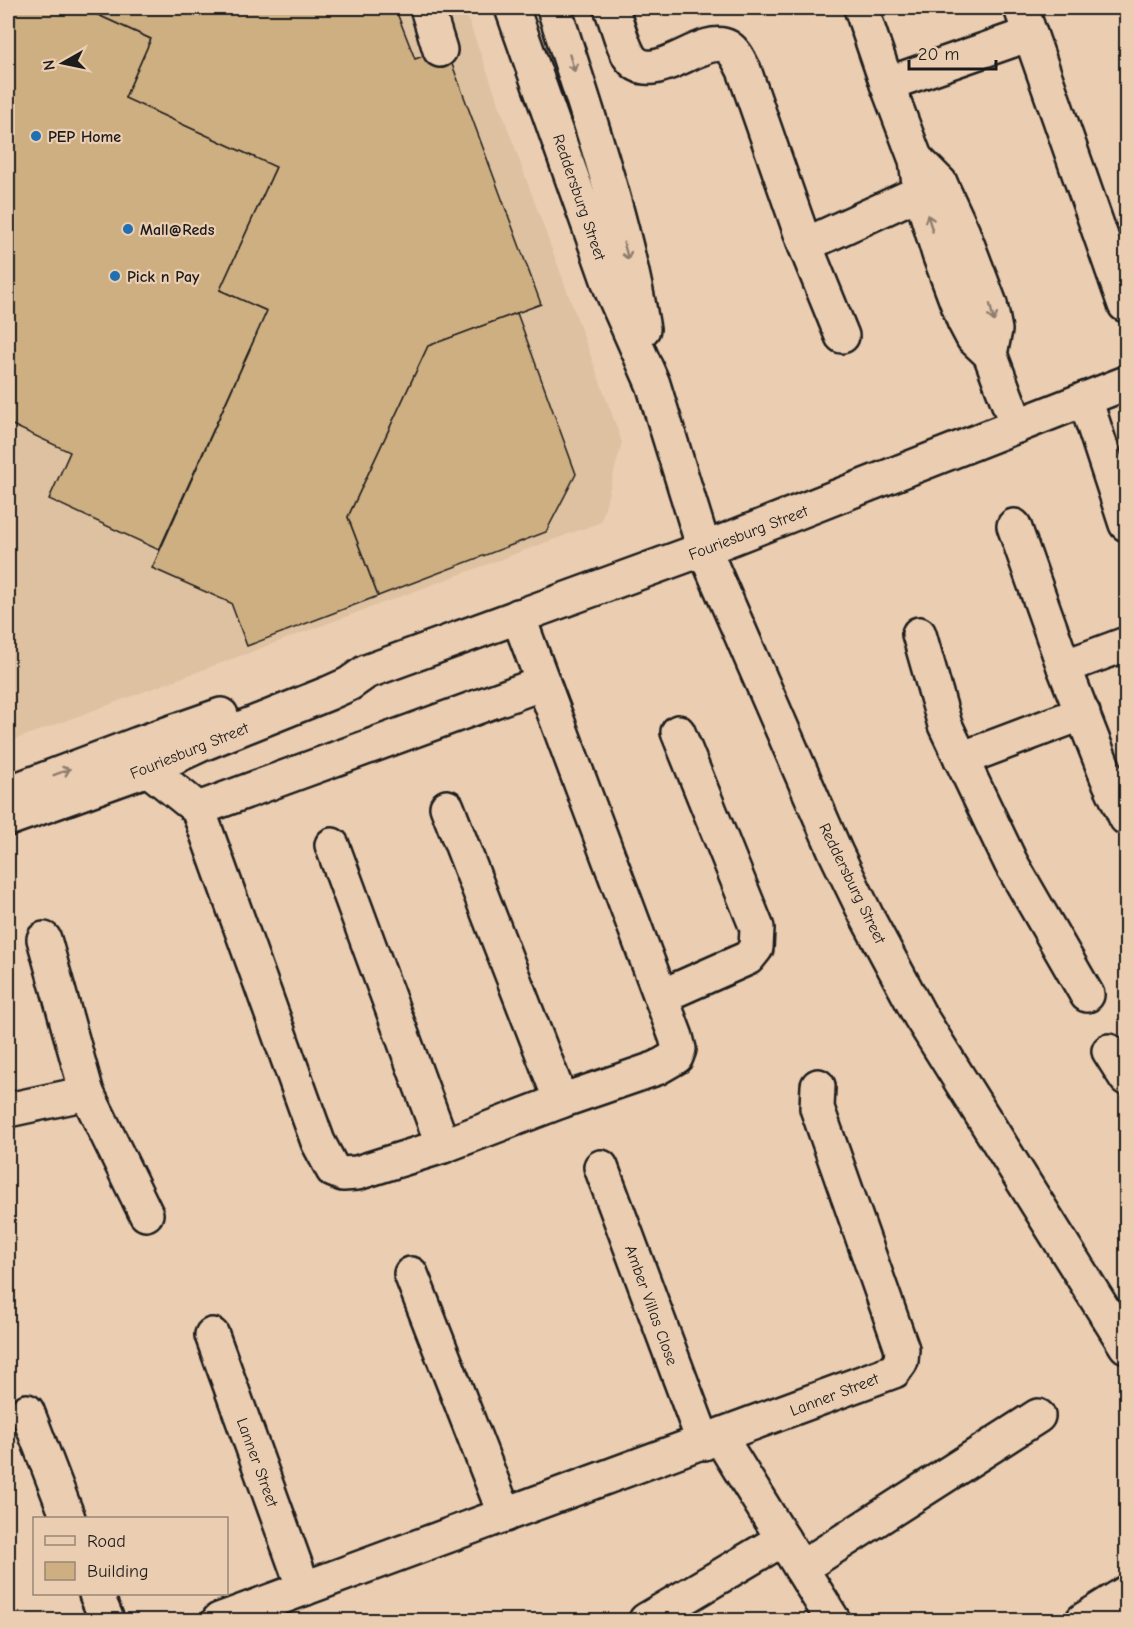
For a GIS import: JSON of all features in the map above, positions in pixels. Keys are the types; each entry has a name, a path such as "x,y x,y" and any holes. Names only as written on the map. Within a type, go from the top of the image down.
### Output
{"street":[{"path":"427,8 440,50"},
{"name":"Reddersburg Street","path":"512,8 612,291 653,384"},
{"name":"Reddersburg Street","path":"554,8 604,170 632,273 653,384 704,549 867,917 920,1016 1126,1346"},
{"path":"611,8 629,56 636,63 648,67 657,66 720,45 730,48 737,57 748,81 805,245 842,336"},
{"path":"861,8 887,84 964,278 968,328 973,338 990,354 1017,426"},
{"path":"887,84 1025,21 1125,305"},
{"path":"805,245 930,188"},
{"name":"Fouriesburg Street","path":"8,793 147,741 325,680 346,674 366,672 704,549 1126,383"},
{"path":"1085,399 1126,524"},
{"path":"1014,526 1064,667 1107,777 1126,818"},
{"path":"148,769 198,809 318,1142 330,1167 343,1174 357,1173 443,1146 561,1101 657,1068 676,1057 678,1045 662,996 518,616"},
{"path":"919,634 935,698 961,759 1011,863 1087,995"},
{"path":"1064,667 1126,644"},
{"name":"Fouriesburg Street","path":"8,819 148,769 202,744 329,693 349,684 366,672"},
{"path":"198,809 543,683"},
{"path":"961,759 1083,713"},
{"path":"662,996 748,958 756,948 757,928 678,732"},
{"path":"447,807 561,1101"},
{"path":"332,845 443,1146"},
{"path":"44,939 87,1093 146,1214"},
{"path":"1109,1051 1126,1078"},
{"name":"Lanner Street","path":"219,1620 894,1371 901,1360 902,1349 816,1108 818,1086"},
{"path":"8,1110 87,1093"},
{"name":"Amber Villas Close","path":"601,1167 712,1440 783,1539 833,1620"},
{"path":"422,1272 514,1512"},
{"name":"Lanner Street","path":"212,1335 315,1586"},
{"name":"Lanner Street","path":"245,1368 315,1586"},
{"path":"27,1411 68,1517"},
{"path":"801,1568 1038,1416"},
{"path":"646,1620 783,1539"},
{"path":"1083,1620 1126,1593"},
{"path":"97,1595 107,1620"}],"shaded area":[{"path":"8,8 464,8 622,442 601,522 8,742"}],"building":[{"name":"Mall@Reds","path":"8,8 86,8 151,39 125,98 276,167 220,290 267,311 159,550 49,499 70,452 8,423"},
{"path":"86,8 395,8 415,59 446,48 541,304 428,346 348,517 378,596 247,646 231,603 152,568 267,311 220,290 276,167 125,98 151,39"},
{"path":"517,313 576,474 546,532 378,596 348,517 428,346"}],"place":[{"name":"PEP Home","path":"36,136"},
{"name":"Mall@Reds","path":"128,229"},
{"name":"Pick n Pay","path":"115,276"}]}
